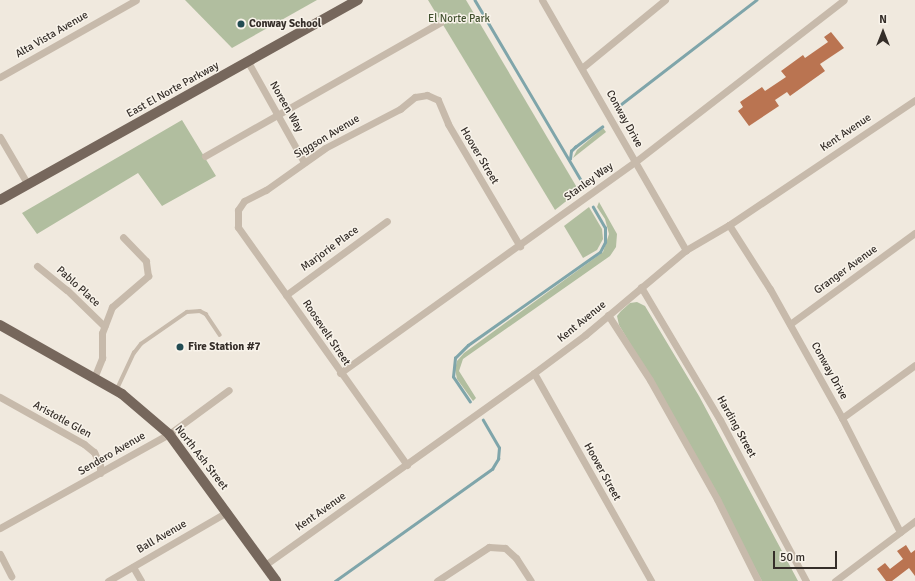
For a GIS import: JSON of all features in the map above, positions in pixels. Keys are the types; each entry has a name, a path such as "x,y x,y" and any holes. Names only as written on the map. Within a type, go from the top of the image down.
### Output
{"main road":[{"name":"East El Norte Parkway","path":"0,200 26,183 358,0"},
{"name":"North Ash Street","path":"0,326 117,391 169,434 276,581"}],"street":[{"name":"Alta Vista Avenue","path":"0,77 136,0"},
{"name":"Conway Drive","path":"542,0 583,67 635,162 686,250"},
{"path":"583,67 665,0"},
{"name":"Stanley Way","path":"340,373 520,246 635,162 844,0"},
{"path":"205,156 441,22"},
{"name":"Noreen Way","path":"248,62 304,162"},
{"name":"Hoover Street","path":"411,99 427,95 438,100 448,124 520,246"},
{"name":"Siggson Avenue","path":"238,210 244,200 266,190 304,162 411,99"},
{"name":"Kent Avenue","path":"265,565 534,373 608,315 686,250 729,225 915,100"},
{"path":"0,137 26,183"},
{"name":"Roosevelt Street","path":"238,210 238,228 407,465"},
{"name":"Marjorie Place","path":"286,295 387,221"},
{"name":"Conway Drive","path":"729,225 790,324 842,418 900,532"},
{"name":"Granger Avenue","path":"790,324 915,234"},
{"path":"94,378 102,358 104,326 112,307 148,276 146,261 123,237"},
{"name":"Pablo Place","path":"37,266 67,290 104,326"},
{"name":"Harding Street","path":"642,287 720,420 806,581"},
{"path":"608,315 683,440 758,581"},
{"path":"842,418 915,365"},
{"name":"Hoover Street","path":"534,373 651,581"},
{"name":"Sendero Avenue","path":"0,528 169,434 230,390"},
{"name":"Aristotle Glen","path":"0,397 84,444 94,452 100,465 100,473"},
{"name":"Ball Avenue","path":"108,581 227,512"},
{"path":"835,581 915,521"},
{"path":"437,581 489,547 505,548 516,558 531,581"},
{"path":"0,554 11,576"},
{"path":"132,567 141,581"}],"lane":[{"path":"117,391 134,353 141,344 187,312 200,311 206,314 220,335"}],"green space":[{"name":"Conway School","path":"185,0 317,0 232,48"},
{"name":"El Norte Park","path":"428,0 466,0 579,191 555,210"},
{"path":"182,120 216,176 162,206 138,173 37,234 22,213"},
{"path":"603,128 606,132 573,158 577,150"},
{"path":"599,202 617,234 616,247 610,256 463,359 459,371 476,398 473,401 457,379 455,369 457,361 464,353 603,252 609,234 605,219 597,207"},
{"path":"589,207 602,229 603,239 597,250 583,258 564,226"},
{"path":"637,302 645,306 699,396 798,581 762,581 672,414 619,325 617,316 630,303"}],"building":[{"path":"831,32 844,48 820,64 825,71 790,96 787,92 775,100 779,106 749,126 738,111 743,107 740,102 762,87 765,91 786,77 781,71 803,55 805,58 828,42 824,37"},
{"path":"906,545 911,553 915,550 915,576 909,568 892,581 886,581 877,569 885,563 890,569 903,559 897,551"}],"waterway":[{"path":"475,0 584,185"},
{"path":"616,108 756,0"},
{"path":"570,159 571,151 602,127"},
{"path":"470,402 453,377 455,358 468,345 600,252 605,242 605,228 593,207"},
{"path":"335,581 492,469 498,459 499,448 483,420"}],"place":[{"name":"Conway School","path":"241,24"},
{"name":"Fire Station #7","path":"180,347"}]}
